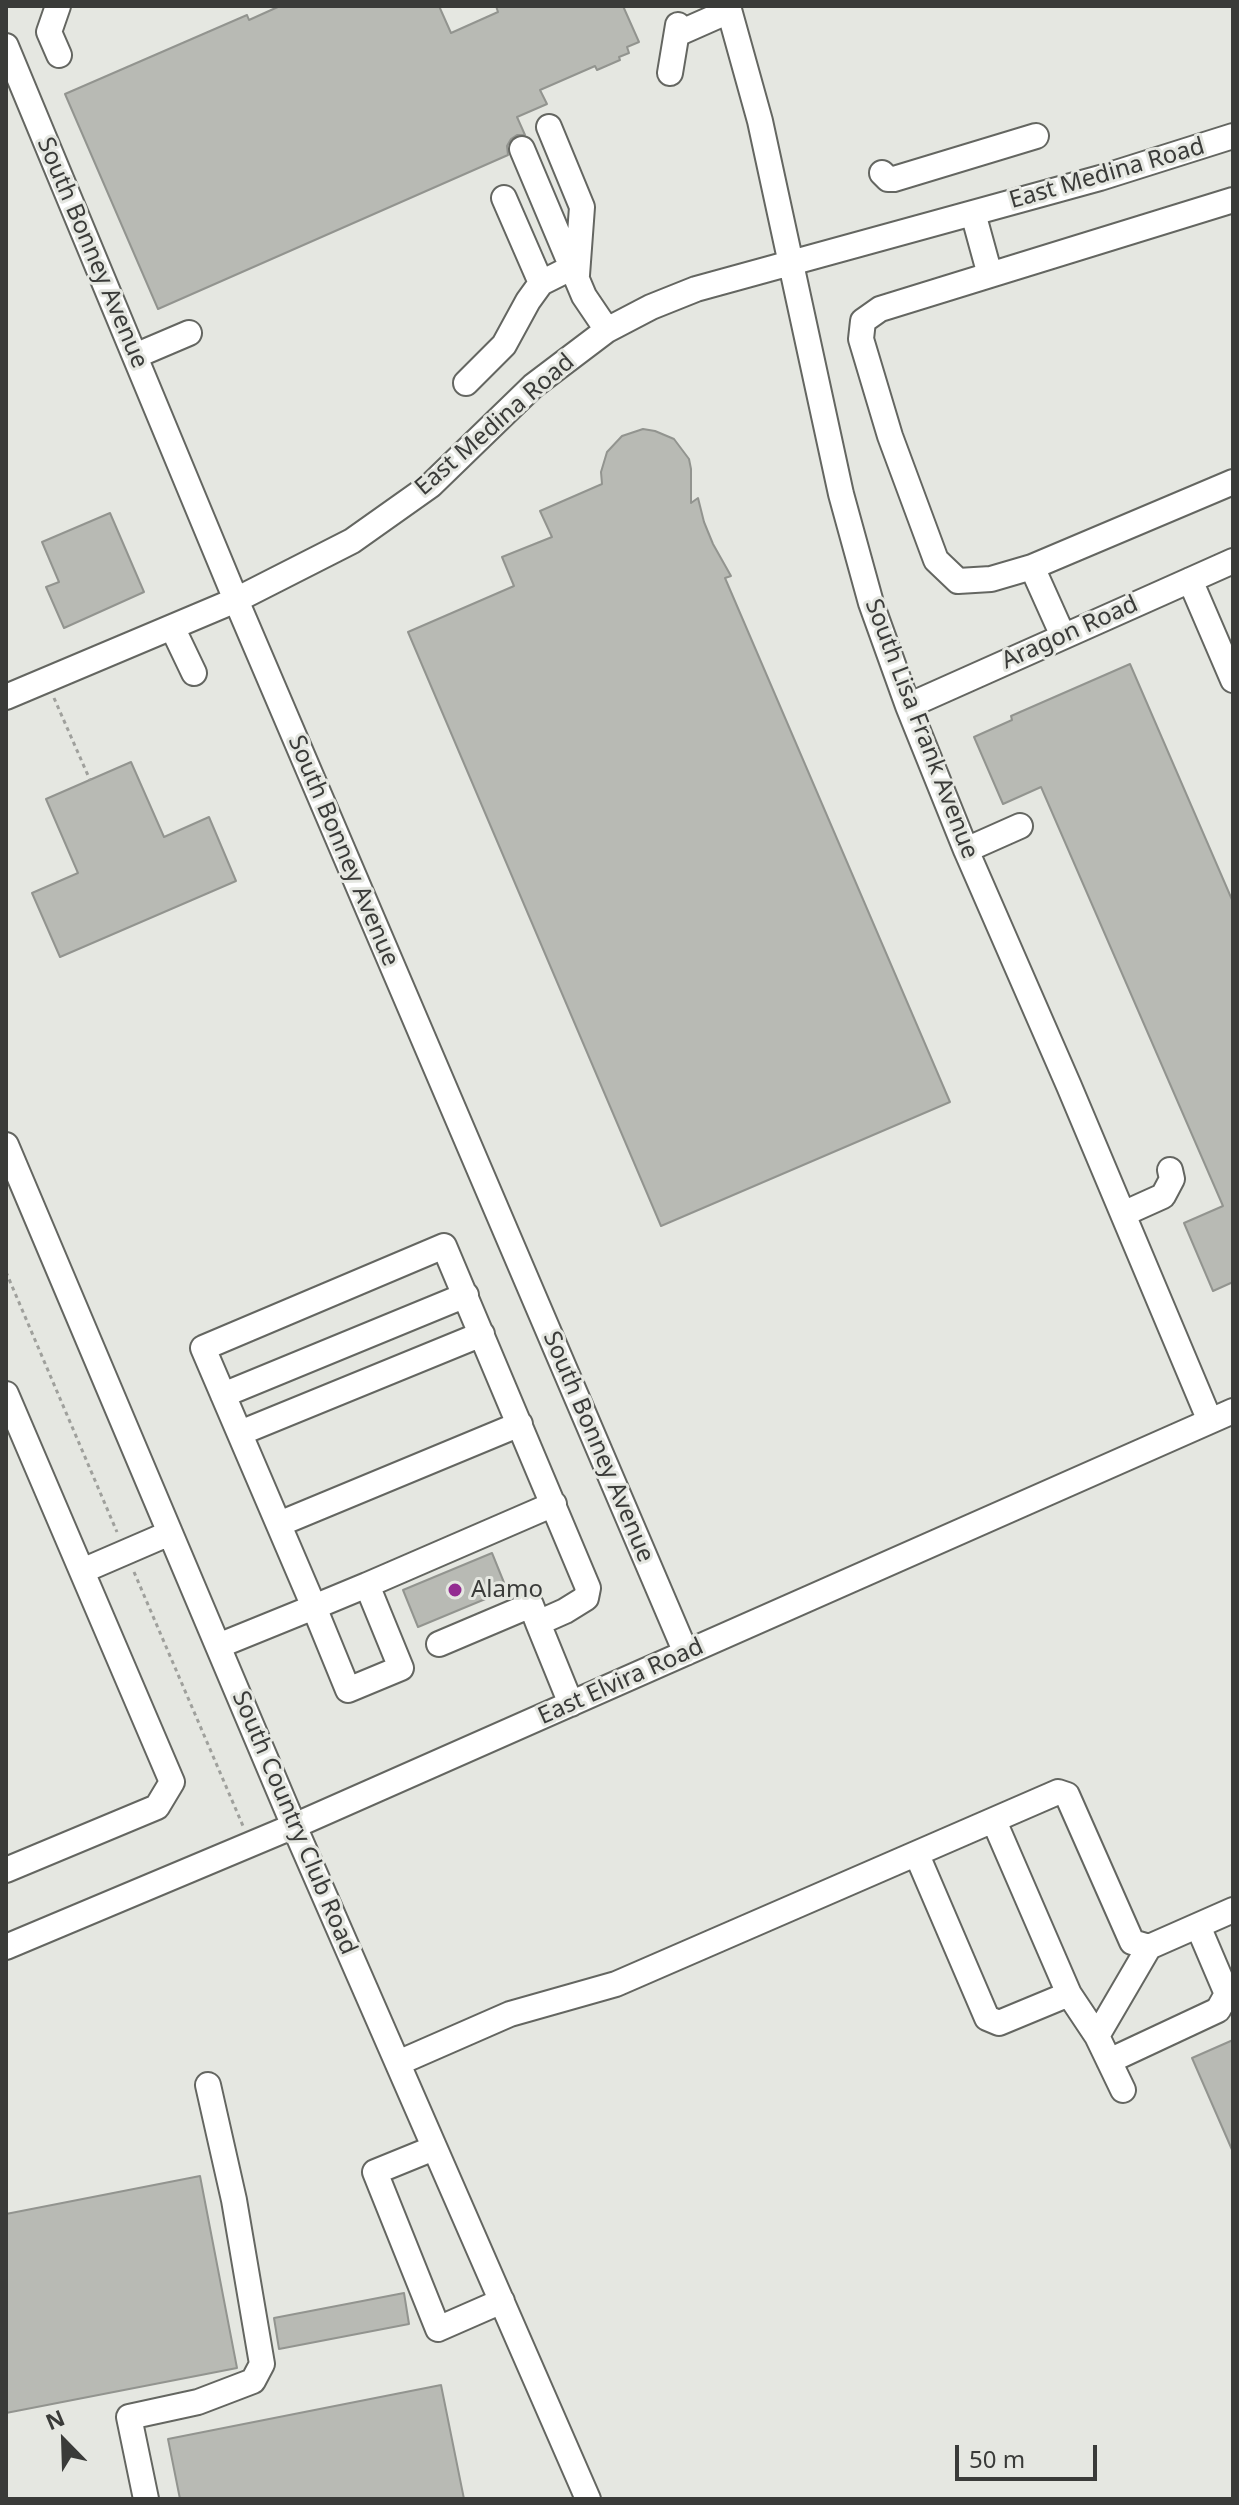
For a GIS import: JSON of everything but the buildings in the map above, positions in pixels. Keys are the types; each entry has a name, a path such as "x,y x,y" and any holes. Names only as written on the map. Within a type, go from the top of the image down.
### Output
{"street":[{"path":"58,6 49,32 59,55"},
{"path":"670,73 677,30 729,9"},
{"name":"South Lisa Frank Avenue","path":"729,9 760,121 841,494 871,603 908,706 966,850 1210,1421"},
{"name":"South Bonney Avenue","path":"6,46 236,600 686,1653"},
{"path":"549,127 582,207 575,270"},
{"path":"882,173 888,179 894,179 1036,136"},
{"name":"East Medina Road","path":"6,697 236,600 352,541 431,485 533,386 607,330 651,307 696,289 1100,178 1233,137"},
{"path":"522,149 584,296 607,330"},
{"path":"504,198 541,283"},
{"path":"1233,200 880,309 863,321 861,339 890,436 936,560 958,581 991,579 1032,567 1233,482"},
{"path":"973,213 990,275"},
{"path":"466,383 504,345 541,283 575,270"},
{"path":"135,356 189,333"},
{"name":"Aragon Road","path":"908,706 1233,561"},
{"path":"1032,567 1063,636"},
{"path":"1190,580 1233,680"},
{"path":"172,627 194,673"},
{"path":"966,850 1020,826"},
{"name":"South Country Club Road","path":"6,1145 294,1826 588,2499"},
{"path":"1123,1214 1163,1196 1172,1179 1170,1170"},
{"path":"367,1585 401,1668 348,1690 203,1348 444,1246 588,1588 586,1598 538,1623"},
{"path":"223,1395 466,1295"},
{"path":"240,1433 482,1334"},
{"path":"6,1394 172,1782 157,1807 6,1870"},
{"name":"East Elvira Road","path":"6,1947 294,1826 1233,1411"},
{"path":"279,1524 520,1424"},
{"path":"218,1646 554,1504"},
{"path":"82,1571 170,1533"},
{"path":"439,1644 531,1605 571,1704"},
{"path":"398,2063 510,2014 616,1984 1058,1792 1067,1795 1132,1942 1149,1947"},
{"path":"994,1821 1069,1994 1097,2036 1123,2090"},
{"path":"917,1855 987,2018 999,2023 1069,1994"},
{"path":"1097,2036 1149,1947 1233,1910"},
{"path":"1109,2061 1218,2010 1227,1994 1198,1926"},
{"path":"146,2499 129,2417 198,2402 253,2381 262,2364 234,2200 208,2085"},
{"path":"434,2148 375,2172 438,2329 502,2301"}],"path":[{"path":"46,680 90,780"}],"place":[{"name":"Alamo","path":"455,1590"}]}
